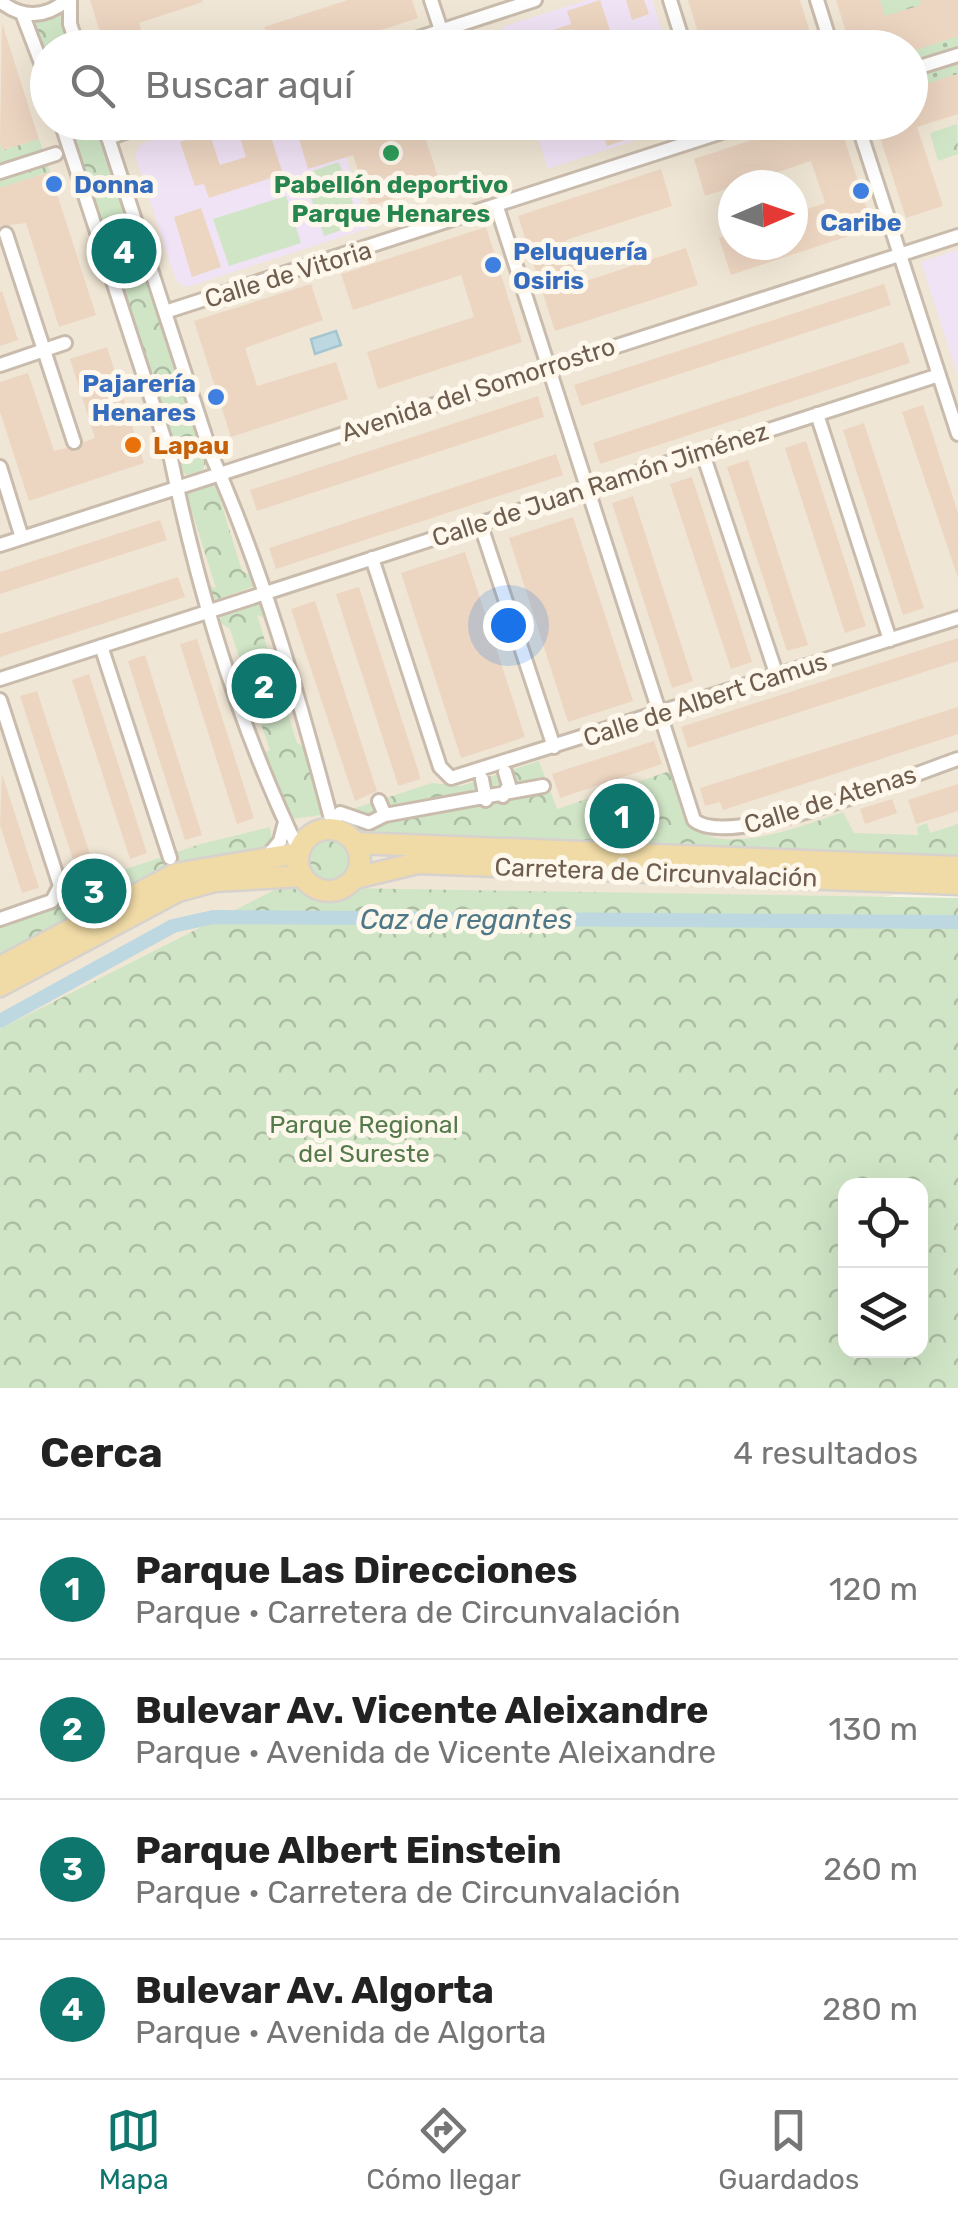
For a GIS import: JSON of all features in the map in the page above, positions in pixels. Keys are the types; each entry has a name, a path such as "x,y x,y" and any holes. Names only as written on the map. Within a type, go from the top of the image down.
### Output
{"main road":[{"path":"0,968 175,874 206,865 299,852 316,832 346,829 360,857 355,878 341,889 324,891 302,876 239,878 178,891 0,986"},
{"name":"Carretera de Circunvalación","path":"346,829 958,867"},
{"path":"299,852 302,876"},
{"name":"Carretera de Circunvalación","path":"355,878 418,863 958,884"}],"street":[{"path":"0,1 22,14 46,13 68,0 72,30"},
{"path":"431,0 441,30 535,0"},
{"path":"670,0 680,30"},
{"path":"817,0 826,30"},
{"path":"22,14 30,35"},
{"path":"928,64 958,55"},
{"path":"67,140 171,459 174,488 254,746 299,852"},
{"path":"109,140 262,594 330,815 346,829 385,815 486,800 543,786"},
{"name":"Calle de Vitoria","path":"164,312 497,208 682,140"},
{"path":"863,140 958,434"},
{"path":"0,172 56,154"},
{"name":"Calle de Atenas","path":"497,208 694,820 706,827 756,827 958,760"},
{"path":"6,234 74,442"},
{"name":"Avenida del Somorrostro","path":"0,544 958,236"},
{"path":"0,365 65,343"},
{"name":"Calle de Juan Ramón Jiménez","path":"0,679 939,375"},
{"path":"817,414 890,640"},
{"path":"702,452 777,676"},
{"path":"0,467 22,538"},
{"path":"480,523 554,747"},
{"path":"372,558 440,767 462,804"},
{"name":"Calle de Albert Camus","path":"453,783 958,618"},
{"path":"101,646 170,858"},
{"path":"0,700 60,886 52,900 0,920"},
{"path":"503,796 509,785 506,772"},
{"path":"482,780 486,800"},
{"path":"379,801 385,815"},
{"path":"265,859 280,841 285,822"}],"shaded area":[{"path":"0,0 958,0 958,884 0,1049"},
{"path":"587,0 652,0 662,30 503,30 502,27"},
{"path":"154,140 341,140 369,228 187,287 176,281 135,155 141,144"},
{"path":"539,140 636,140 548,169"},
{"path":"958,252 958,376 921,262"}],"green space":[{"path":"877,0 920,0 932,13 908,9 887,24"},
{"path":"63,13 68,30 36,30 34,23"},
{"path":"958,36 958,51 928,61 928,46"},
{"path":"958,58 958,74 928,84 928,68"},
{"path":"957,124 958,154 938,161 930,133"},
{"path":"39,140 50,172 0,188 0,143 3,150"},
{"path":"72,140 104,140 207,459 203,470 187,475 178,469"},
{"path":"339,162 360,224 324,236 303,174"},
{"path":"286,196 301,243 229,266 213,219"},
{"path":"220,485 227,499 219,496 242,571 254,577 255,586 215,600 206,584 216,588 192,512 182,507 185,494"},
{"path":"250,603 261,606 267,619 257,615 297,743 308,749 321,815 291,819 261,752 270,751 230,629 219,622 224,612"},
{"path":"539,761 557,809 670,771 688,822 701,833 719,839 763,836 843,812 854,833 918,835 917,827 927,823 930,833 958,824 958,859 361,834 340,813 432,783 461,786"},
{"path":"270,827 272,841 259,850 211,856 134,882 0,957 0,910 45,895 54,906 72,887 201,844"},
{"path":"328,838 344,845 351,861 344,877 328,884 312,877 305,861 312,845"},
{"name":"Parque Regional del Sureste","path":"280,887 958,898 958,1388 0,1388 0,1029"}],"water":[{"path":"336,331 341,345 315,354 311,339"}],"building":[{"path":"90,0 203,2 139,23 141,30 99,30"},
{"path":"348,0 412,0 418,18 381,30 264,27"},
{"path":"600,0 610,30 553,30 571,24 567,11"},
{"path":"626,0 644,0 649,14 632,20"},
{"path":"688,0 800,0 809,30 697,30"},
{"path":"836,0 880,0 885,16 921,5 920,0 958,0 958,36 928,46 928,30 845,30"},
{"path":"2,23 30,111 30,140 36,140 2,150"},
{"path":"958,74 958,114 928,124 928,83"},
{"path":"212,140 220,165 246,157 241,140 272,140 283,174 209,198 204,184 195,186 180,142"},
{"name":"Pabellón deportivo Parque Henares","path":"299,140 426,140 440,183 370,206 353,155 308,169"},
{"path":"752,140 845,140 873,228 808,250 808,209 825,203 811,161 784,170 718,170 718,192 705,196 694,159"},
{"path":"881,140 921,140 943,206 906,218"},
{"path":"661,169 672,206 566,240 580,283 686,248 698,285 555,331 518,216"},
{"path":"50,172 96,315 59,327 26,223 0,226 0,188"},
{"path":"201,208 221,267 192,277 174,217"},
{"path":"486,227 522,342 378,389 367,352 474,317 461,275 353,310 341,274"},
{"path":"726,260 776,260 731,275"},
{"path":"311,284 323,320 245,348 257,386 336,362 348,399 231,437 194,321"},
{"path":"884,284 891,305 581,406 574,385"},
{"path":"0,292 18,340 0,346"},
{"path":"903,342 910,363 600,464 593,443"},
{"path":"107,347 144,463 29,501 0,412 0,382 28,373 54,451 66,448 76,452 84,442 95,438 70,359"},
{"path":"538,396 544,417 257,511 250,490"},
{"path":"923,405 958,513 958,578 902,412"},
{"path":"864,423 924,608 903,615 843,430"},
{"path":"806,441 866,626 845,633 785,448"},
{"path":"556,454 563,475 276,569 269,548"},
{"path":"748,460 808,645 787,651 727,467"},
{"path":"692,477 752,662 731,669 670,484"},
{"path":"633,496 693,681 672,688 612,503"},
{"path":"573,517 633,701 568,722 509,538"},
{"path":"160,520 167,540 0,594 0,572"},
{"path":"465,552 525,737 461,758 401,573"},
{"path":"178,577 185,597 0,657 0,634"},
{"path":"359,587 419,773 420,779 402,785 398,785 336,594"},
{"path":"315,601 377,791 355,801 291,609"},
{"path":"958,638 958,661 688,748 681,727"},
{"path":"197,639 254,818 237,824 180,644"},
{"path":"145,655 202,835 185,840 128,661"},
{"path":"89,674 147,853 130,859 72,680"},
{"path":"37,691 95,870 78,875 20,696"},
{"path":"958,707 958,734 723,810 720,802 705,806 700,788"},
{"path":"654,741 662,764 560,798 552,774"},
{"path":"2,774 39,888 22,893 0,825"},
{"path":"958,784 958,811 916,824 908,800"},
{"path":"892,799 897,813 865,824 860,809"}],"waterway":[{"name":"Caz de regantes","path":"0,1021 173,926 213,917 958,922"}],"place":[{"name":"Pabellón deportivo Parque Henares","path":"391,153"},
{"name":"Donna","path":"54,184"},
{"name":"Caribe","path":"861,191"},
{"name":"Bulevar Av. Algorta","path":"124,251"},
{"name":"Peluquería Osiris","path":"493,265"},
{"name":"Pajarería Henares","path":"216,397"},
{"name":"Lapau","path":"133,445"},
{"name":"Bulevar Av. Vicente Aleixandre","path":"264,686"},
{"name":"Parque Las Direcciones","path":"622,816"},
{"name":"Parque Albert Einstein","path":"94,891"}]}
